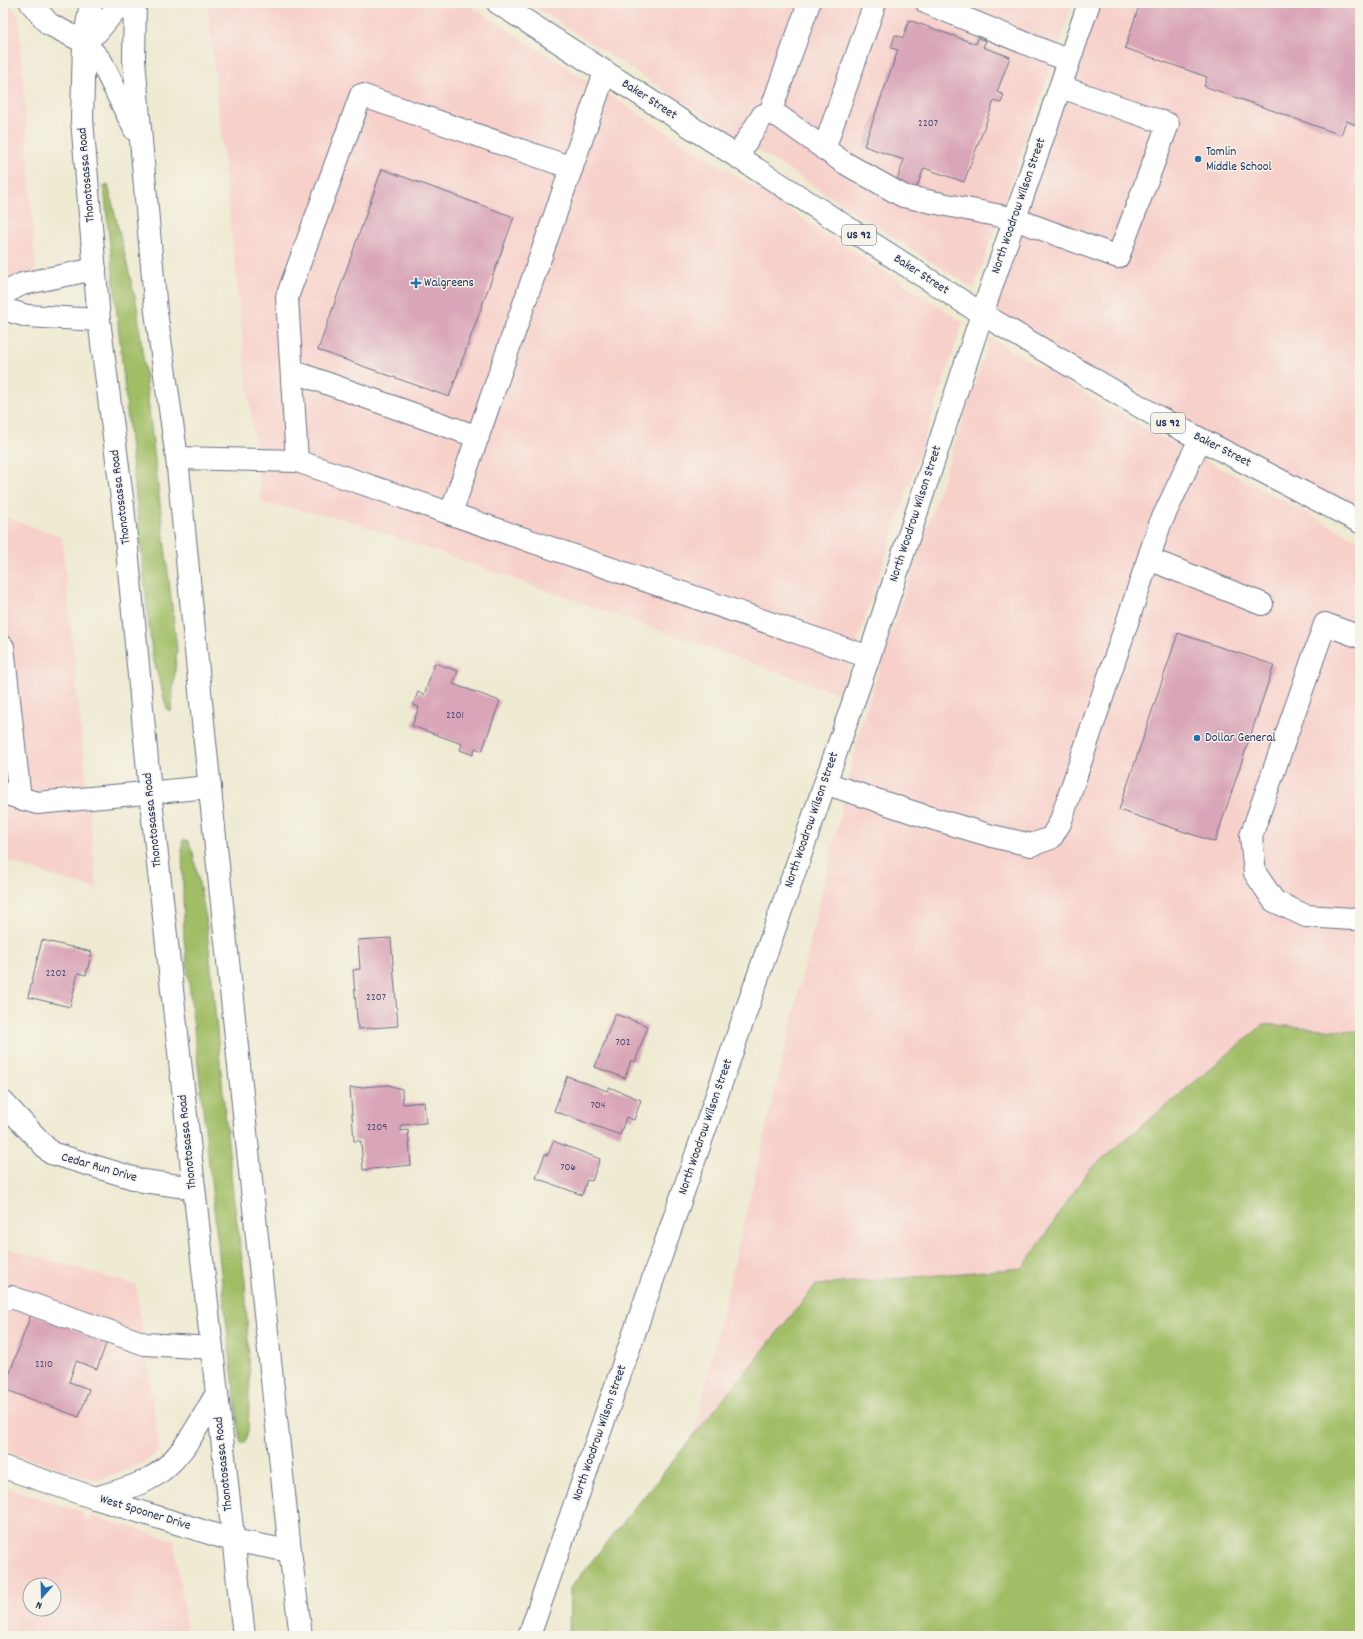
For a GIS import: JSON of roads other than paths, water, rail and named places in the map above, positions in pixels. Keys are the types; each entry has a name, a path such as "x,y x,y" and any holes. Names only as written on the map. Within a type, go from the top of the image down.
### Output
{"main road":[{"path":"31,3 50,24 84,42 101,61 141,144"},
{"name":"Thonotosassa Road","path":"91,3 84,42 82,120 99,320 123,506 150,792 232,1540 244,1636"},
{"path":"84,42 98,31 121,3"},
{"path":"135,3 134,60 156,312 177,458 290,1551 301,1636"},
{"name":"Baker Street","path":"498,3 982,314 1158,418 1360,522"},
{"path":"770,113 809,3"},
{"path":"824,149 875,3"},
{"path":"926,3 1069,61"},
{"name":"North Woodrow Wilson Street","path":"529,1636 869,657 982,314 1090,3"},
{"path":"451,513 605,72"},
{"path":"737,156 763,115 770,113 780,117 843,162 902,196 1015,219 1118,257 1168,124 1060,87"},
{"path":"297,460 287,297 361,95 572,168"},
{"path":"3,294 22,284 95,269"},
{"path":"3,309 26,316 99,320"},
{"path":"292,371 478,437"},
{"path":"825,783 924,816 992,836 1030,845 1051,838 1060,822 1160,524 1200,439"},
{"path":"177,458 297,460 869,657"},
{"path":"1149,559 1262,604"},
{"path":"1360,637 1325,624 1251,836 1255,873 1274,901 1306,916 1352,920 1360,918"},
{"path":"3,647 12,796 38,804 210,787"},
{"name":"Cedar Run Drive","path":"3,1102 51,1154 143,1180 194,1188"},
{"path":"3,1300 11,1297 145,1344 212,1348"},
{"path":"95,1498 146,1481 169,1464 188,1444 217,1394"},
{"name":"West Spooner Drive","path":"3,1468 232,1540 290,1551"}],"place":[{"name":"Tomlin Middle School","path":"1198,159"},
{"name":"Walgreens","path":"416,283"},
{"name":"Dollar General","path":"1197,738"}]}
